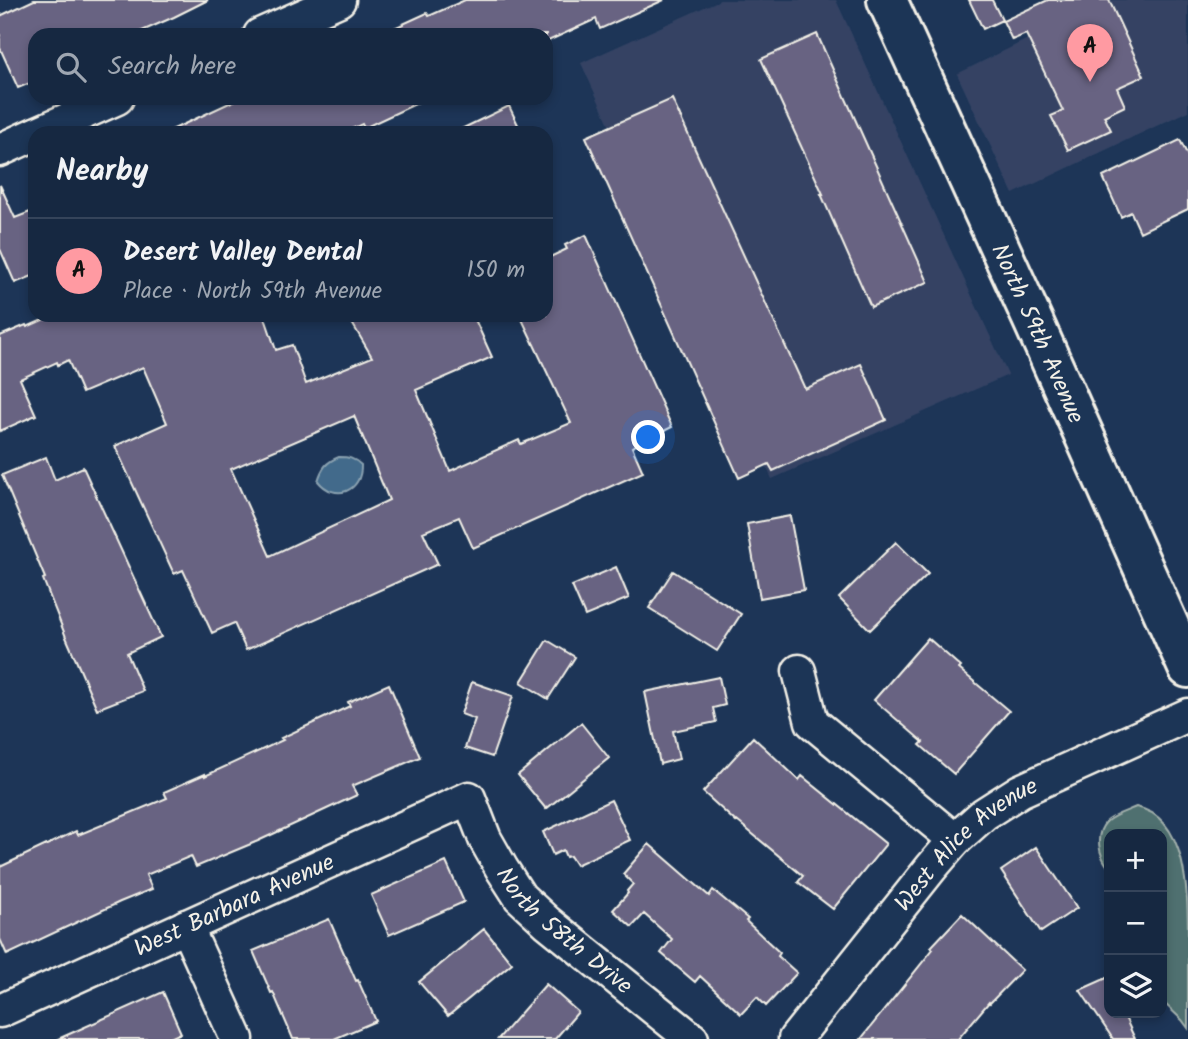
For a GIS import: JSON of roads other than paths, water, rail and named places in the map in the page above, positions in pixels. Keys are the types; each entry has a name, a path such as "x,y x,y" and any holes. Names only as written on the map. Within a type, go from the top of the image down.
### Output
{"main road":[{"name":"North 59th Avenue","path":"887,0 1029,310 1188,668"}],"street":[{"path":"276,28 339,0"},
{"path":"55,126 101,105"},
{"path":"0,150 28,138"},
{"path":"799,671 813,722 955,841"},
{"name":"West Alice Avenue","path":"795,1039 931,868 984,814 1020,791 1188,715"},
{"name":"West Barbara Avenue","path":"0,1011 469,798"},
{"name":"North 58th Drive","path":"469,798 485,839 520,897 692,1039"},
{"path":"186,926 237,1039"}],"place":[{"name":"Desert Valley Dental","path":"1090,82"}]}
